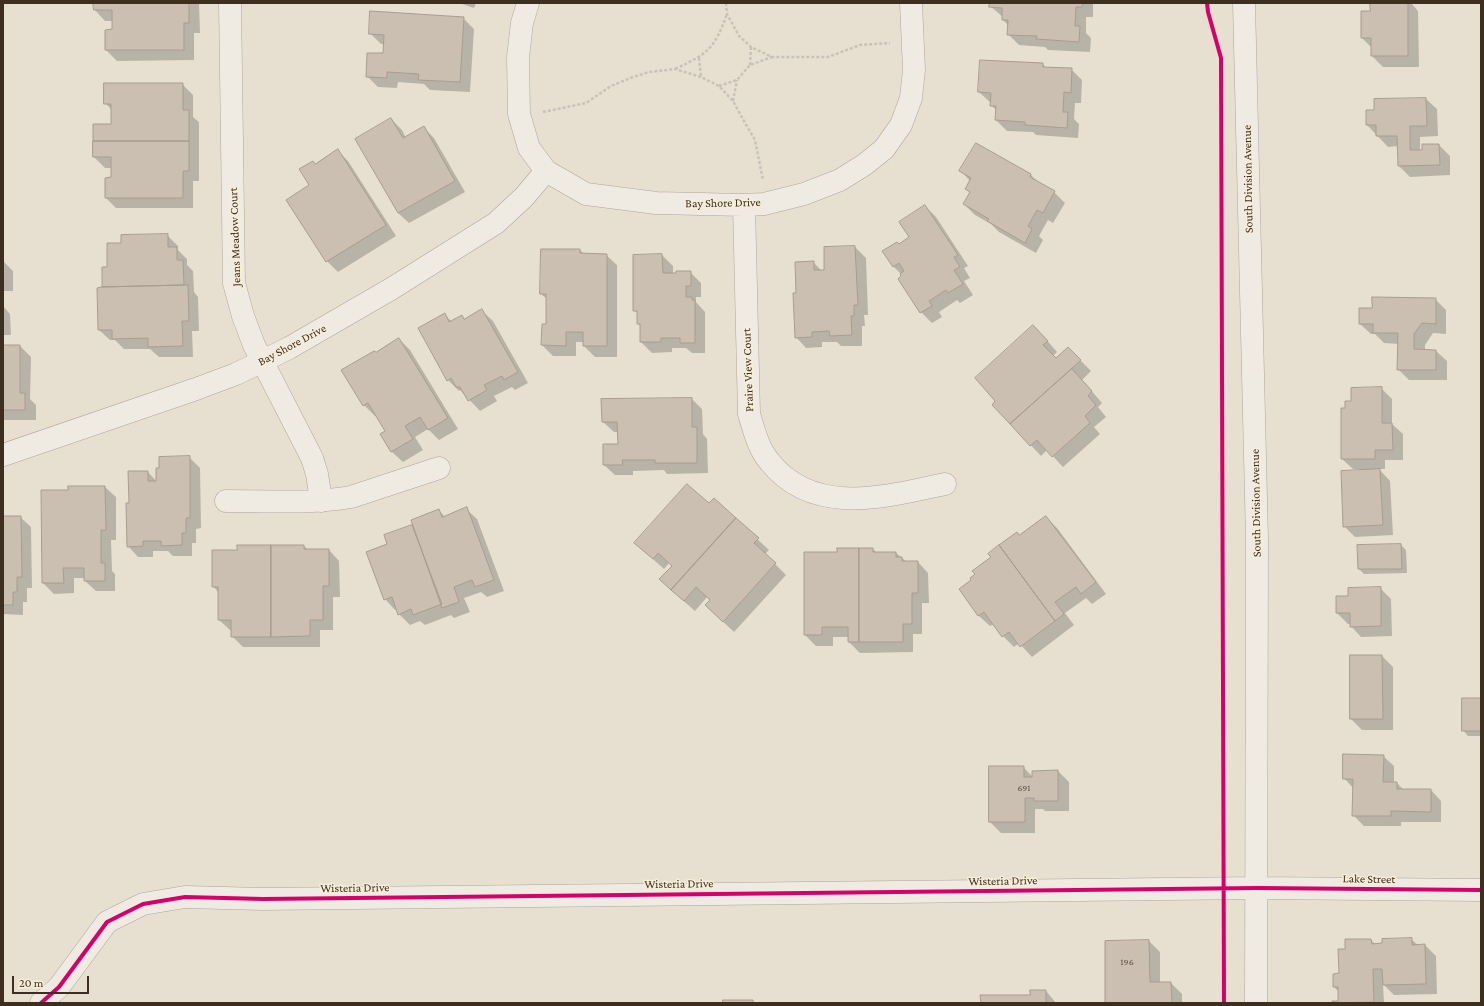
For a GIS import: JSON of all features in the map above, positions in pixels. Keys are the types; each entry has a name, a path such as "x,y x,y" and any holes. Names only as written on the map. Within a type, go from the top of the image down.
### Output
{"street":[{"name":"Jeans Meadow Court","path":"230,3 234,283 243,316 262,361 312,458 317,474 320,501"},
{"name":"Bay Shore Drive","path":"528,3 522,23 518,57 519,114 529,148 546,171 586,194 656,203 744,205 764,204 804,194 840,180 864,165 884,149 901,125 911,98 914,70 910,3"},
{"name":"South Division Avenue","path":"1244,3 1257,539 1256,1003"},
{"name":"Bay Shore Drive","path":"3,455 196,389 236,374 289,348 391,289 496,223 524,197 546,171"},
{"name":"Praire View Court","path":"744,205 749,414 756,439 768,461 782,475 799,487 824,497 850,500 894,495 945,484"},
{"path":"226,501 320,501 352,497 439,468"},
{"name":"Lake Street","path":"1257,888 1481,890"},
{"name":"Wisteria Drive","path":"41,1003 58,988 107,922 143,904 185,897 263,899 1257,888"}],"path":[{"path":"726,3 728,14 739,36 751,48 772,57"},
{"path":"536,113 586,103 611,86 633,77 649,72 675,69 699,58 708,50 718,37 728,14"},
{"path":"719,86 737,80 750,66 772,57 828,57 860,45 893,43"},
{"path":"750,66 751,48"},
{"path":"699,58 701,77"},
{"path":"675,69 701,77 719,86 732,102 755,140 763,181"},
{"path":"732,102 737,80"}],"building":[{"path":"93,3 189,3 189,23 184,23 184,50 105,50 105,30 112,29 112,10 94,10"},
{"path":"990,3 1083,3 1082,7 1076,7 1075,26 1080,26 1079,42 1036,39 1037,36 1007,35 1008,20 1002,20 1002,8 989,7"},
{"path":"1370,3 1408,3 1408,56 1371,56 1371,38 1361,38 1361,11 1370,11"},
{"path":"370,11 464,17 460,82 418,80 419,74 387,72 387,78 366,77 367,53 383,53 384,35 369,34"},
{"path":"980,60 1043,63 1043,67 1072,68 1071,93 1064,92 1063,112 1068,112 1067,128 1025,125 1025,122 995,120 996,106 990,106 991,93 978,92"},
{"path":"104,83 183,83 183,110 189,110 189,141 93,141 93,124 111,124 111,104 104,104"},
{"path":"1426,98 1427,126 1410,126 1410,150 1422,150 1422,144 1439,144 1440,165 1398,166 1397,136 1376,136 1376,125 1366,125 1366,110 1374,110 1374,99"},
{"path":"391,118 403,138 424,126 455,181 398,213 355,139"},
{"path":"93,141 189,141 189,171 183,171 183,198 105,198 105,178 111,177 111,157 93,157"},
{"path":"976,143 1031,174 1030,177 1055,191 1043,213 1037,210 1028,226 1032,229 1025,243 987,221 989,219 963,204 970,192 965,189 971,178 959,171"},
{"path":"338,149 386,225 326,262 286,200 309,185 299,169 313,161 315,164"},
{"path":"925,205 958,255 954,257 960,267 954,270 963,284 948,293 946,290 929,301 932,306 920,313 898,279 901,276 900,274 904,271 899,263 893,267 882,251 897,242 899,244 909,237 899,222"},
{"path":"168,234 168,247 177,247 177,260 183,260 184,285 102,287 102,267 107,267 107,243 121,243 121,235"},
{"path":"855,246 858,305 854,305 854,316 851,316 852,335 830,336 829,331 812,332 812,337 795,338 793,293 796,293 795,262 814,261 814,270 824,270 824,247"},
{"path":"541,249 580,249 580,253 607,254 607,346 583,346 583,332 566,332 566,346 541,345 542,324 546,324 546,294 540,294"},
{"path":"662,254 663,273 691,271 691,286 686,286 686,297 692,297 692,300 695,300 695,343 680,343 680,338 661,338 661,342 640,342 640,324 637,324 637,311 633,311 633,255"},
{"path":"188,285 189,321 182,321 183,346 148,347 148,338 112,339 112,330 98,330 97,288"},
{"path":"1372,297 1436,298 1436,324 1422,323 1414,334 1414,349 1436,350 1436,370 1397,370 1398,333 1373,333 1373,324 1359,324 1359,308 1372,308"},
{"path":"482,309 518,372 504,380 502,376 484,385 487,390 468,401 460,387 456,387 451,378 447,381 418,328 445,313 449,322 462,315 464,319"},
{"path":"1033,325 1048,341 1043,345 1056,358 1068,347 1081,360 1010,424 992,405 995,401 975,378"},
{"path":"399,338 448,418 428,430 420,417 405,426 413,439 391,452 380,434 385,431 368,403 363,406 341,370"},
{"path":"3,345 20,345 20,393 25,393 25,410 3,410"},
{"path":"1072,369 1092,391 1088,396 1096,405 1085,416 1090,423 1052,457 1037,440 1030,446 1010,424"},
{"path":"1382,387 1382,423 1392,423 1393,450 1375,450 1375,459 1341,459 1341,408 1345,408 1345,401 1351,401 1351,388"},
{"path":"692,398 692,427 697,427 697,463 655,463 655,460 622,460 623,465 603,465 603,444 618,444 617,422 602,422 601,399"},
{"path":"190,456 190,518 186,518 186,533 182,533 182,545 161,546 161,541 143,541 143,546 127,547 126,503 129,503 128,471 148,471 148,481 156,481 156,468 159,468 159,457"},
{"path":"1380,469 1383,525 1343,527 1341,471"},
{"path":"687,484 709,503 714,498 736,518 671,590 659,579 672,566 658,553 653,559 634,543"},
{"path":"68,486 105,486 106,530 101,530 101,563 105,563 105,581 84,581 84,568 63,568 64,583 42,583 41,490 68,490"},
{"path":"467,507 494,580 475,587 472,580 454,587 459,602 442,608 411,520 439,509 442,517"},
{"path":"3,516 21,516 22,577 17,577 17,592 13,592 13,605 3,605"},
{"path":"1046,516 1096,582 1081,594 1076,587 1055,602 1064,614 1055,621 999,545 1017,532 1019,535"},
{"path":"736,518 759,538 754,543 776,563 723,622 705,605 710,600 696,587 684,601 671,590"},
{"path":"412,525 442,604 413,615 411,609 398,615 392,597 384,600 366,552 387,544 384,535"},
{"path":"1401,544 1402,569 1358,569 1357,545"},
{"path":"237,545 271,545 271,637 231,637 231,620 218,620 218,587 212,587 212,550 237,550"},
{"path":"271,545 304,545 304,549 329,549 329,586 323,586 323,620 310,620 310,636 271,637"},
{"path":"999,545 1055,621 1020,647 1009,632 1002,637 984,612 978,616 959,589 971,580 970,578 975,574 972,571 991,557 988,554"},
{"path":"837,548 859,548 859,642 848,642 848,627 822,627 822,635 804,635 804,552 837,552"},
{"path":"859,548 873,548 873,552 896,552 896,557 902,557 902,561 918,561 918,593 912,593 912,624 903,624 903,642 859,642"},
{"path":"1381,587 1381,626 1350,627 1350,613 1336,613 1336,596 1348,596 1348,588"},
{"path":"1350,655 1382,655 1383,719 1350,719"},
{"path":"1462,698 1481,698 1481,731 1462,731"},
{"path":"1343,754 1384,755 1383,782 1397,782 1397,789 1431,789 1431,812 1391,811 1391,816 1352,816 1353,779 1343,779"},
{"path":"989,766 1024,766 1024,777 1032,777 1032,771 1058,770 1058,801 1034,801 1034,798 1025,798 1025,822 989,822"},
{"path":"1412,938 1412,945 1425,944 1426,984 1383,985 1382,969 1373,969 1374,1002 1332,1003 1332,1001 1338,1001 1338,987 1333,987 1333,974 1339,973 1338,949 1345,949 1345,939 1371,939 1372,944 1382,943 1382,939"},
{"path":"1149,940 1150,982 1171,982 1172,1003 1105,1003 1105,941"},
{"path":"1030,990 1046,990 1046,1003 981,1003 980,995 1030,995"},
{"path":"723,1000 753,1000 753,1003 723,1003"}],"cycle path":[{"path":"1207,3 1208,12 1221,58 1224,1003"},
{"path":"41,1003 59,987 107,922 143,904 185,897 263,899 1257,888 1481,890"}]}
